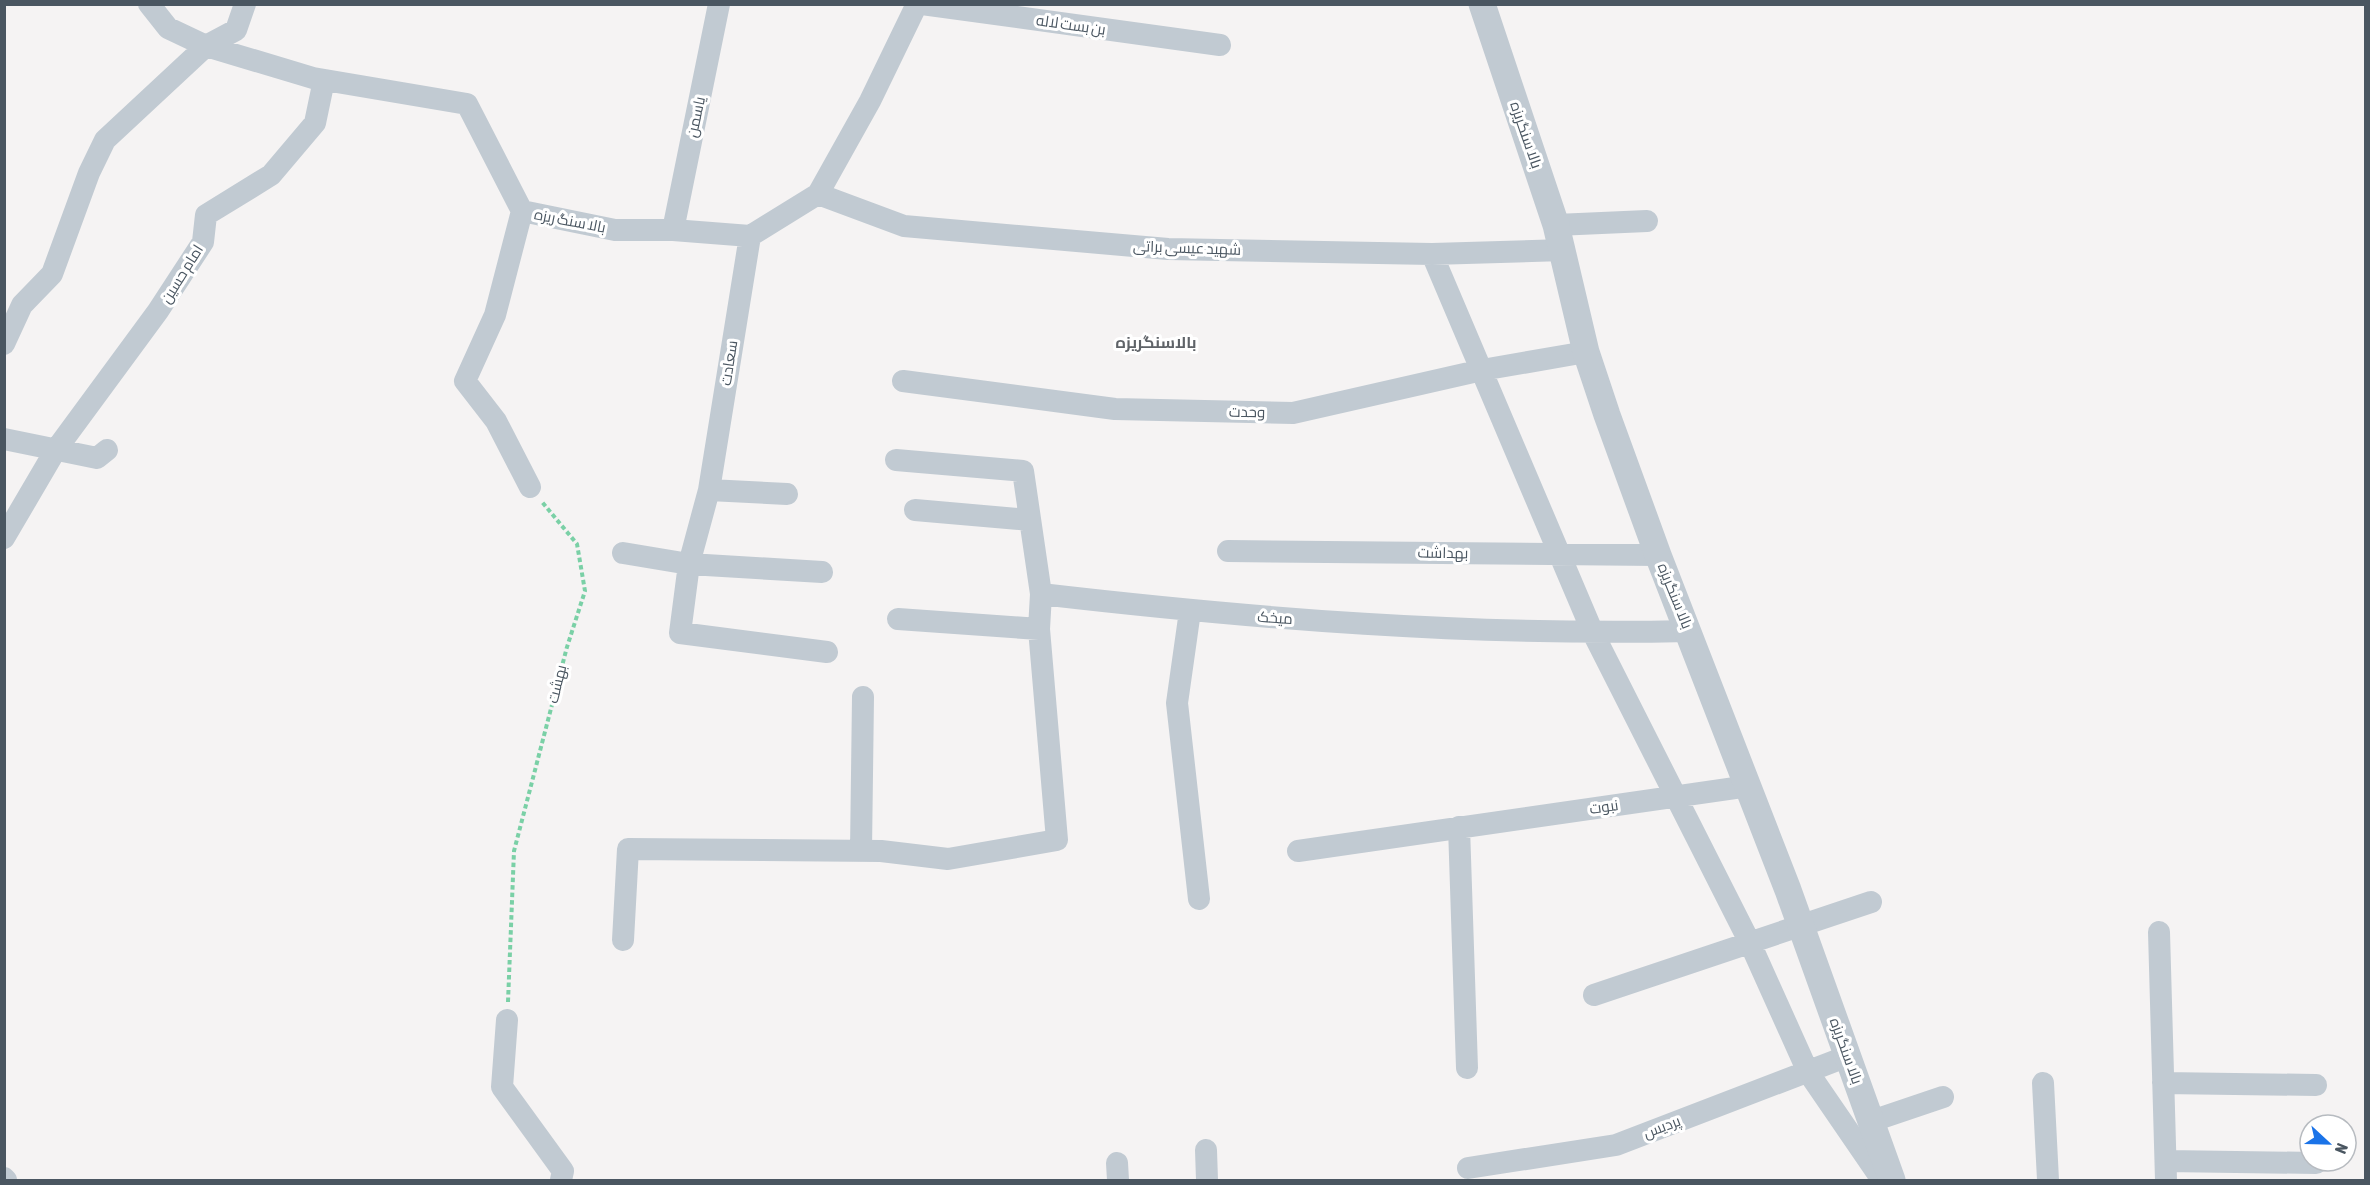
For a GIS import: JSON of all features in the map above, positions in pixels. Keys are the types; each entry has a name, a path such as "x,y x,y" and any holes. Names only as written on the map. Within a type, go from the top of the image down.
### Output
{"street":[{"name":"بالا سنگ ریزه","path":"148,4 168,28 207,46 324,80 467,104 522,212 615,230 673,230 750,236"},
{"path":"4,344 22,305 52,274 89,173 105,140 207,46 236,30 244,4"},
{"name":"یاسمن","path":"673,230 719,4"},
{"path":"750,236 818,194 870,101 920,4"},
{"name":"بن بست لاله","path":"920,4 1220,45"},
{"name":"بالا سنگریزه","path":"1482,4 1560,238 1586,352 1607,415 1658,555 1749,786 1892,1180"},
{"name":"امام حسین","path":"55,451 158,311 203,242 206,215 271,175 315,123 324,80"},
{"name":"شهید عیسی براتی","path":"818,194 904,226 1168,249 1432,254 1560,238 1647,221"},
{"path":"522,212 495,315 465,381 496,421 530,487"},
{"name":"سعادت","path":"750,236 709,490 689,564 680,633 828,652"},
{"path":"1432,254 1593,633 1750,943 1808,1072 1882,1180"},
{"name":"وحدت","path":"903,381 1115,409 1293,413 1482,370 1586,352"},
{"path":"4,439 99,458 107,450"},
{"path":"4,538 55,451"},
{"path":"623,940 628,849 861,851 948,859 1057,840 1040,629 1041,594 1023,471 896,460"},
{"path":"709,490 787,494"},
{"path":"915,510 1030,520"},
{"name":"بهداشت","path":"1228,551 1658,555"},
{"path":"623,553 689,564 822,572"},
{"name":"میخک","path":"1041,594 1190,611 1397,626 1593,633 1689,631"},
{"path":"1190,611 1176,703 1199,899"},
{"path":"898,619 1040,629"},
{"path":"861,851 862,697"},
{"name":"نبوت","path":"1298,851 1749,786"},
{"path":"1459,827 1467,1068"},
{"path":"1594,995 1871,902"},
{"path":"2159,932 2166,1171 2298,1164"},
{"path":"507,1020 502,1087 563,1171 561,1180"},
{"name":"پردیس","path":"1468,1168 1616,1145 1848,1056"},
{"path":"2043,1083 2048,1180"},
{"path":"2163,1083 2316,1085"},
{"path":"1872,1121 1943,1097"},
{"path":"1206,1150 1207,1180"}],"path":[{"name":"بهشت","path":"507,1020 514,851 567,647 585,591 577,544 530,487"}],"district":[{"name":"بالاسنگریزه","path":"1156,342"}]}
